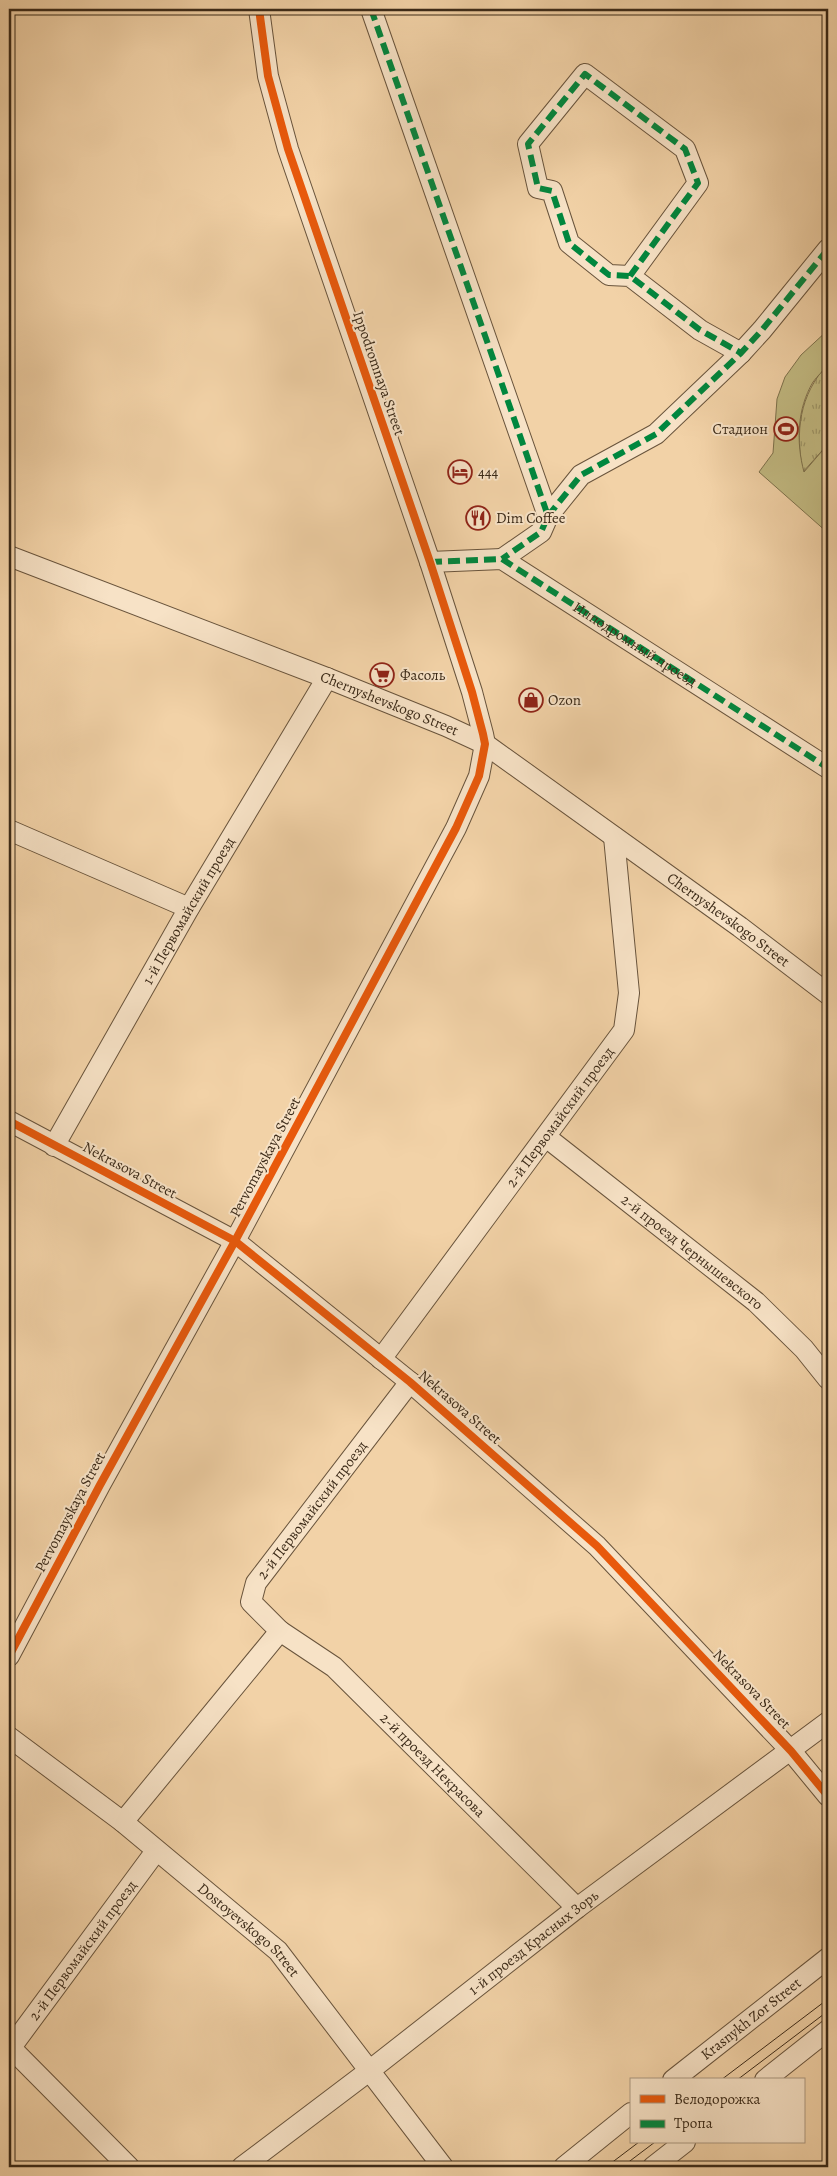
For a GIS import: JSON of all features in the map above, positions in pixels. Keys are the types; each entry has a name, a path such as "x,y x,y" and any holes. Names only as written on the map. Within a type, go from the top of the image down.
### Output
{"street":[{"name":"Ippodromnaya Street","path":"259,9 268,76 288,149 430,562 472,692 485,744"},
{"path":"371,9 548,516"},
{"path":"630,276 698,183 685,149 585,74 528,144 538,188 552,191 569,243 609,275 630,276 700,330 741,353"},
{"path":"430,562 502,559 541,532 548,516 581,475 656,434 741,353 828,249"},
{"name":"Chernyshevskogo Street","path":"9,556 328,678 485,744 740,927 828,994"},
{"name":"Ипподромный проезд","path":"502,559 828,768"},
{"name":"1-й Первомайский проезд","path":"54,1146 189,908 328,678"},
{"name":"Pervomayskaya Street","path":"9,1656 100,1485 235,1241 456,828 479,776 485,744"},
{"path":"9,830 189,908"},
{"name":"2-й Первомайский проезд","path":"381,1359 624,1030 629,994 614,837"},
{"name":"Nekrasova Street","path":"9,1121 235,1241 410,1382 597,1546 791,1751 828,1796"},
{"name":"2-й проезд Чернышевского","path":"546,1137 756,1302 804,1350 828,1379"},
{"name":"2-й Первомайский проезд","path":"280,1631 251,1602 256,1583 410,1382"},
{"path":"123,1822 280,1631"},
{"name":"2-й проезд Некрасова","path":"280,1631 334,1667 577,1908"},
{"name":"1-й проезд Красных Зорь","path":"242,2167 370,2071 577,1908 828,1722"},
{"name":"Dostoyevskogo Street","path":"9,1737 123,1822 156,1852 278,1951 442,2167"},
{"name":"2-й Первомайский проезд","path":"10,2049 156,1852"},
{"name":"Krasnykh Zor Street","path":"676,2078 828,1958"},
{"path":"768,2078 828,2030"},
{"path":"10,2049 129,2167"},
{"path":"564,2167 630,2114"},
{"path":"653,2167 682,2144"}],"green space":[{"name":"Стадион","path":"828,330 828,361 808,392 801,414 799,437 804,472 828,444 828,533 759,472 773,453 777,399 785,377 801,355"},
{"path":"828,364 828,444 803,472 799,443 805,401 818,376"}],"tram line":[{"path":"724,2078 828,1999"},
{"path":"740,2078 828,2011"},
{"path":"606,2167 636,2144"},
{"path":"622,2167 652,2144"}],"marked path":[{"path":"371,9 548,516 541,532 502,559"},
{"path":"630,276 698,183 685,149 585,74 528,144 538,188 552,191 569,243 609,275 630,276 700,330 741,353"},
{"path":"548,516 581,475 656,434 741,353 828,249"},
{"path":"430,562 502,559 828,768"}],"cycle path":[{"path":"9,1656 100,1485 235,1241 456,828 479,776 485,744 472,692 430,562 288,149 268,76 259,9"},
{"path":"9,1121 235,1241 410,1382 597,1546 791,1751 828,1796"}],"place":[{"name":"Стадион","path":"786,429"},
{"name":"444","path":"460,472"},
{"name":"Dim Coffee","path":"478,518"},
{"name":"Фасоль","path":"382,675"},
{"name":"Ozon","path":"531,700"}]}
